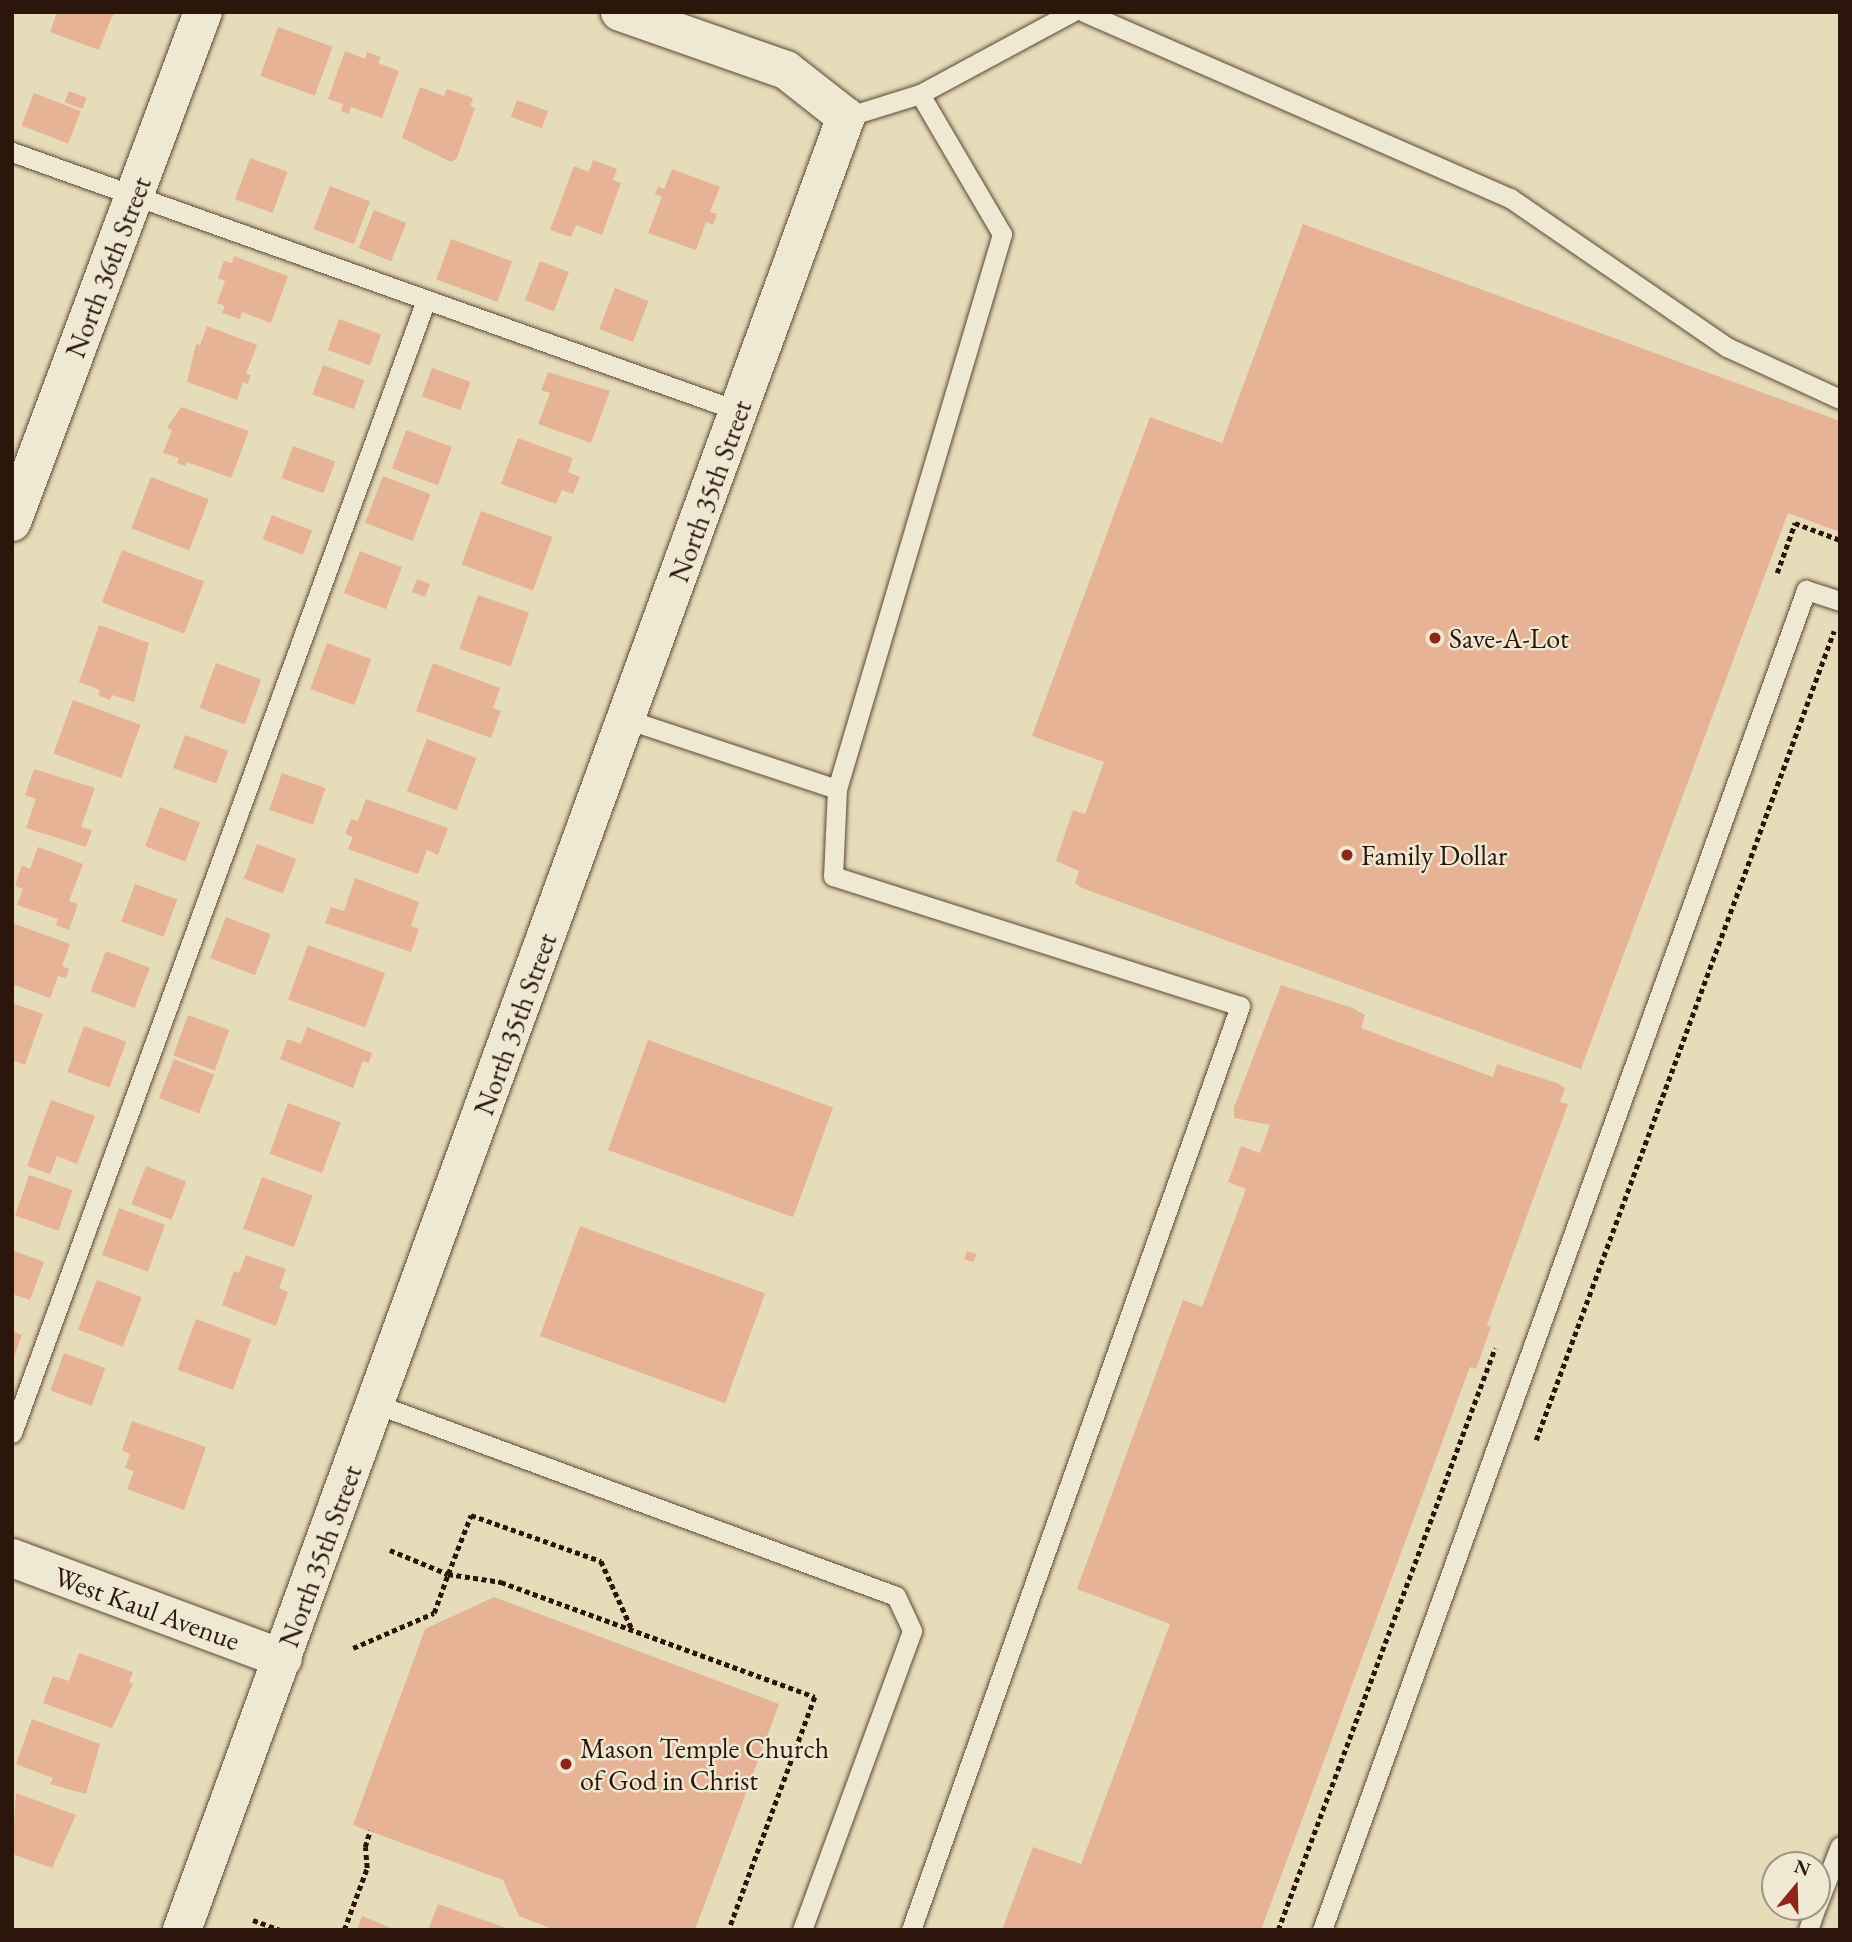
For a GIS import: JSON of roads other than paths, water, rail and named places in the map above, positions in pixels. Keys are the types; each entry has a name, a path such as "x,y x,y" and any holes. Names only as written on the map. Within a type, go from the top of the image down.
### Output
{"street":[{"name":"North 36th Street","path":"12,522 203,12"},
{"path":"620,12 786,70 846,117"},
{"name":"North 35th Street","path":"183,1930 846,117"},
{"name":"West Kaul Avenue","path":"12,1558 283,1658"}],"lane":[{"path":"846,117 920,94 1072,12"},
{"path":"1084,12 1510,198 1727,347 1840,399"},
{"path":"911,1930 1240,1006 833,876 837,789 1002,234 920,94"},
{"path":"12,152 739,411"},
{"path":"12,1433 426,300"},
{"path":"1322,1930 1807,590 1840,601"},
{"path":"626,719 837,789"},
{"path":"376,1404 896,1596 912,1631 802,1930"},
{"path":"1831,1869 1840,1846"}],"place":[{"name":"Save-A-Lot","path":"1435,638"},
{"name":"Family Dollar","path":"1347,855"},
{"name":"Mason Temple Church of God in Christ","path":"566,1764"}]}
